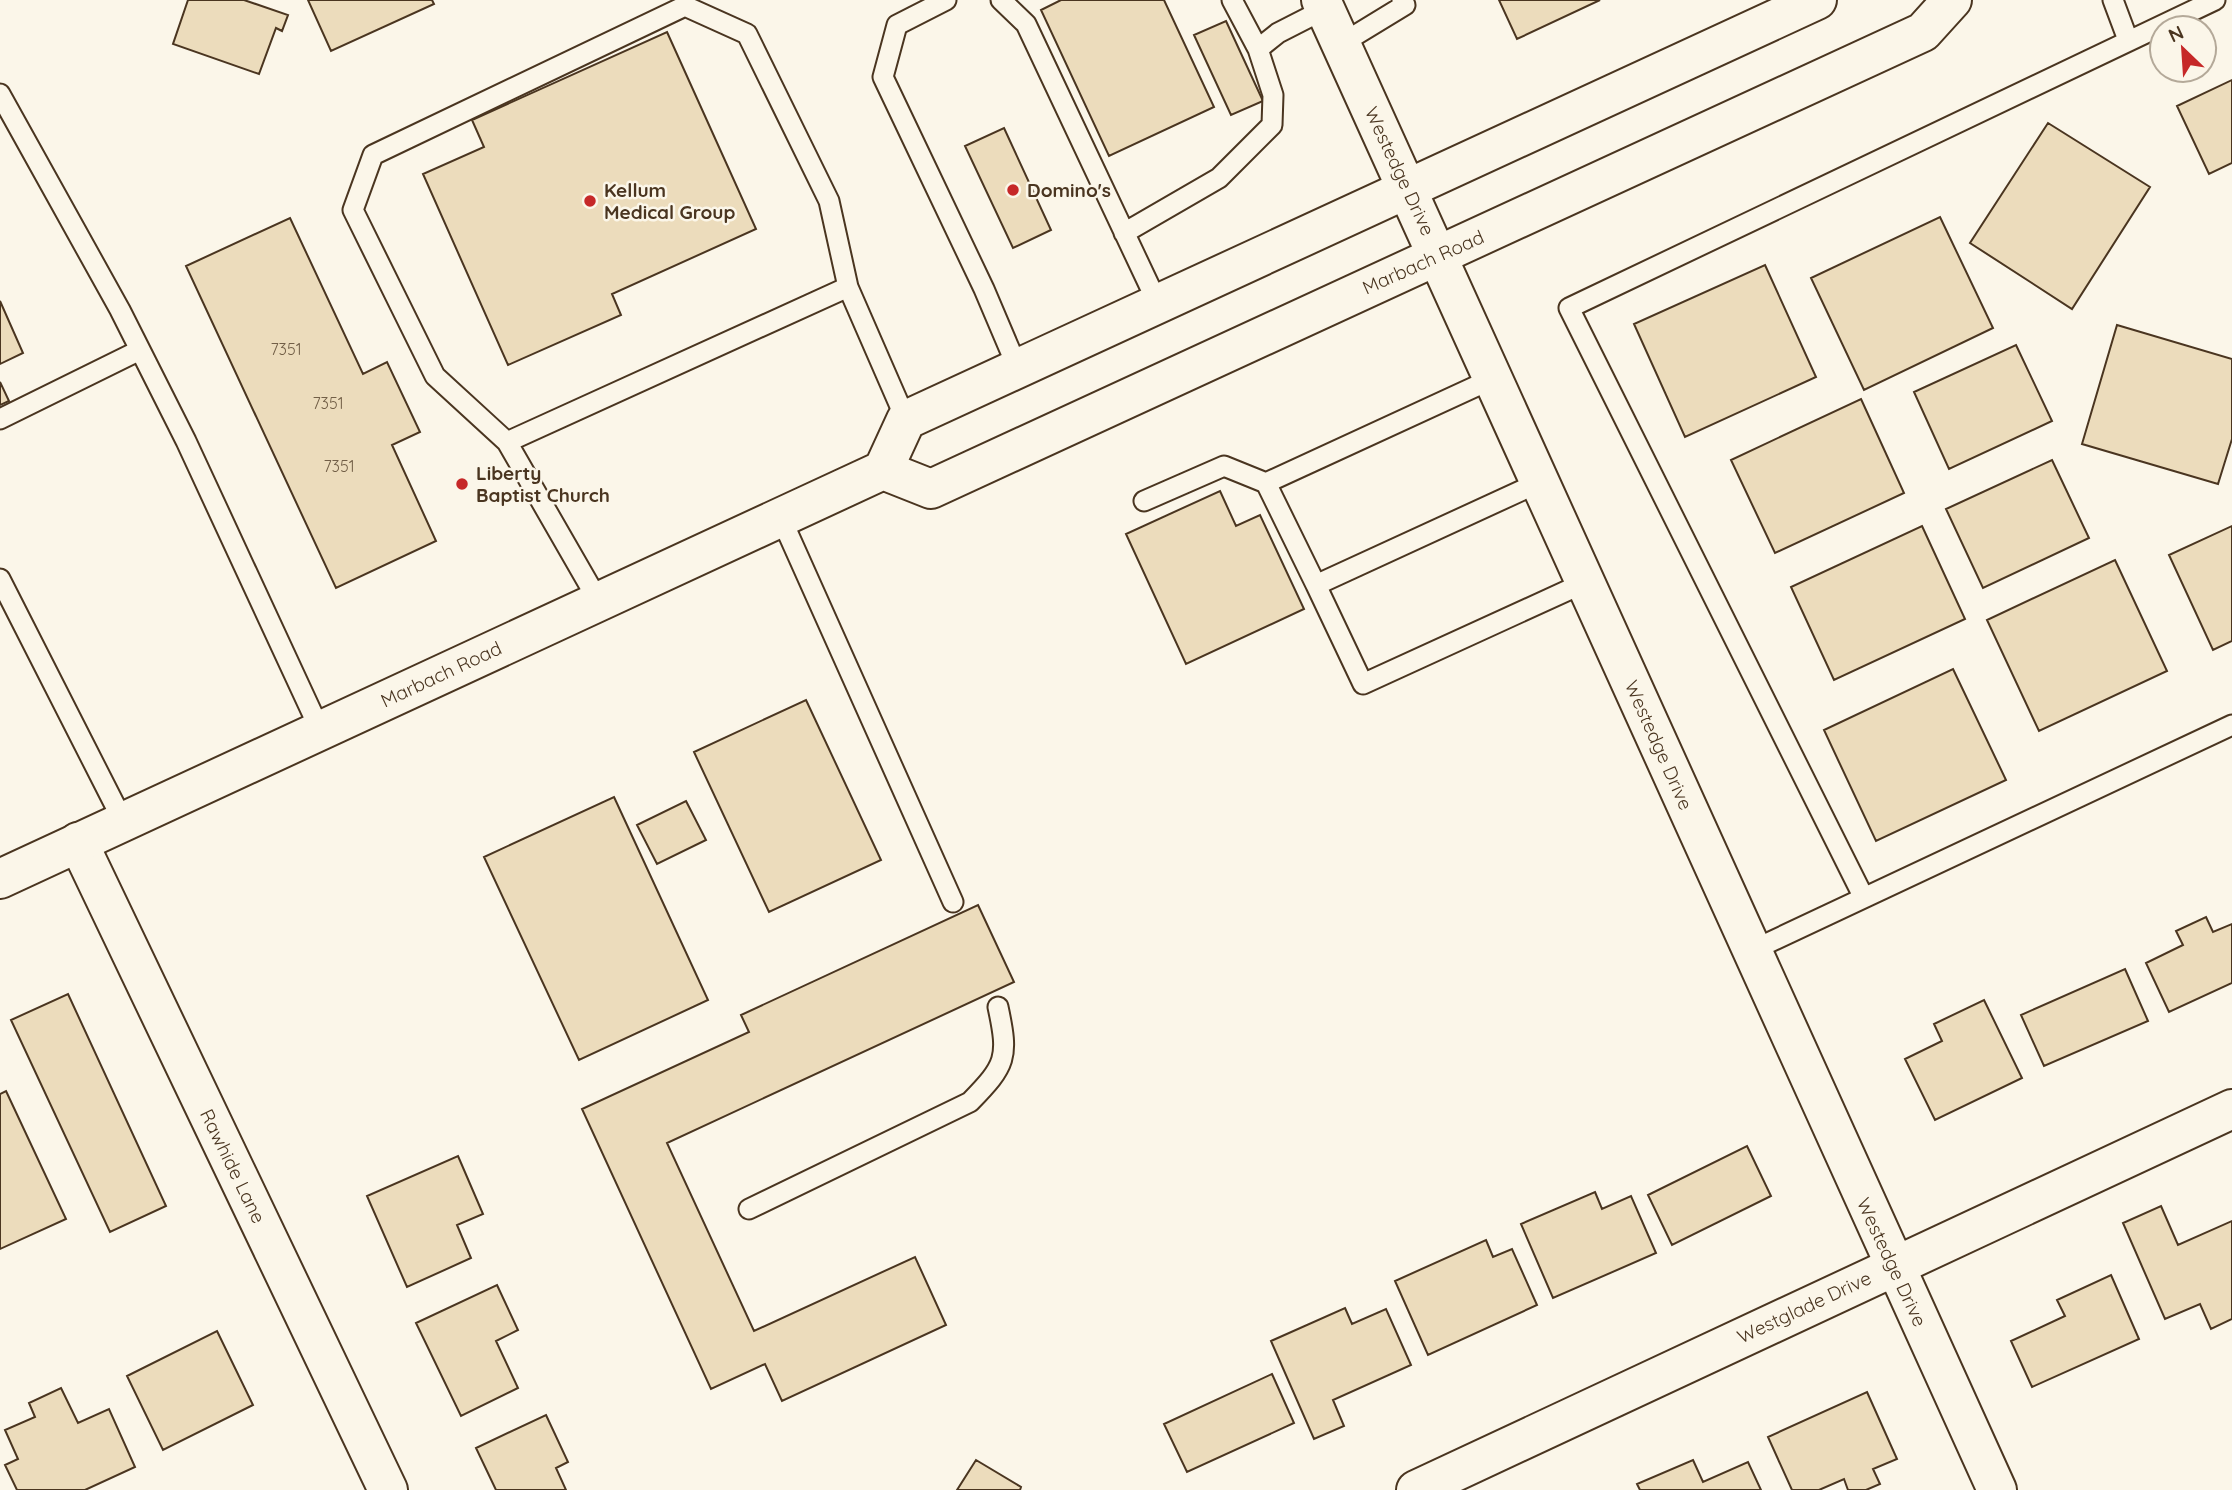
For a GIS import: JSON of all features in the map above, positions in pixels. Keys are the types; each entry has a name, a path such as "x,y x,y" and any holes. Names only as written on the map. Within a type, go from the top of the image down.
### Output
{"street":[{"path":"883,470 906,420 1817,0"},
{"name":"Marbach Road","path":"2,873 78,842 883,470 931,489 1923,32 1952,0"},
{"name":"Westedge Drive","path":"1323,5 1997,1490"},
{"name":"Rawhide Lane","path":"78,842 378,1487"},
{"name":"Westglade Drive","path":"1416,1490 2232,1109"}],"lane":[{"path":"946,0 897,25 883,77 984,289 1018,369"},
{"path":"1001,0 1026,24 1158,304"},
{"path":"1124,233 1219,178 1272,125 1272,95 1258,49 1232,0"},
{"path":"1342,44 1405,5 1402,0"},
{"path":"2113,0 2128,40"},
{"path":"1863,896 1569,308 2215,0"},
{"path":"1258,49 1323,5"},
{"path":"599,602 507,442 435,376 353,210 373,155 685,6 747,34 829,201 848,286 906,420"},
{"path":"0,94 140,350 186,441 320,730"},
{"path":"507,442 848,286"},
{"path":"0,419 140,350"},
{"path":"1266,483 1494,377"},
{"path":"1144,501 1224,466 1266,483 1363,684 1586,582"},
{"path":"1316,585 1540,482"},
{"path":"781,518 953,902"},
{"path":"0,579 123,821"},
{"path":"1751,951 1863,896 2232,725"},
{"path":"749,1209 970,1102 998,1074 1006,1044 998,1007"}],"building":[{"path":"188,0 244,0 288,15 282,31 276,28 259,74 173,44"},
{"path":"308,0 432,0 434,4 331,51"},
{"path":"1061,0 1164,0 1214,107 1109,156 1041,10"},
{"path":"1499,0 1600,0 1517,39"},
{"path":"1226,21 1263,101 1231,115 1194,35"},
{"name":"Kellum Medical Group","path":"667,32 756,229 612,294 621,315 508,365 423,174 484,147 472,120"},
{"path":"2232,80 2232,163 2209,174 2177,106"},
{"path":"2048,123 2150,187 2072,309 1970,243"},
{"path":"1004,128 1051,230 1013,248 965,146"},
{"path":"1940,217 1993,328 1864,390 1811,278"},
{"path":"290,218 363,374 387,362 420,432 392,445 436,541 336,588 186,266"},
{"path":"1765,265 1816,377 1685,437 1634,324"},
{"path":"0,301 23,353 0,364"},
{"path":"2117,325 2232,359 2232,439 2218,484 2082,444"},
{"path":"2016,345 2052,421 1949,469 1914,392"},
{"path":"0,382 9,401 0,405"},
{"path":"1861,399 1904,493 1775,553 1731,460"},
{"path":"2052,460 2089,538 1983,588 1946,509"},
{"path":"1220,491 1236,526 1260,515 1304,609 1186,664 1126,534"},
{"path":"1922,526 1965,619 1834,680 1791,587"},
{"path":"2232,526 2232,641 2213,650 2169,555"},
{"path":"2115,560 2167,671 2039,731 1987,620"},
{"path":"1953,669 2006,780 1876,841 1824,730"},
{"path":"806,700 881,860 769,912 694,752"},
{"path":"614,797 708,1000 579,1060 484,857"},
{"path":"686,801 706,840 657,864 637,825"},
{"path":"978,905 1014,982 667,1143 754,1331 915,1257 946,1325 782,1401 765,1364 711,1389 582,1109 749,1032 741,1015"},
{"path":"2206,917 2213,932 2232,924 2232,983 2169,1012 2146,963 2183,945 2176,931"},
{"path":"2125,969 2148,1021 2044,1066 2021,1015"},
{"path":"68,994 166,1206 110,1232 11,1020"},
{"path":"1984,1000 2022,1078 1935,1120 1905,1059 1942,1041 1934,1024"},
{"path":"6,1091 66,1219 0,1249 0,1094"},
{"path":"1747,1146 1771,1196 1672,1245 1648,1195"},
{"path":"458,1156 483,1214 457,1225 471,1258 407,1287 367,1196"},
{"path":"1595,1192 1602,1209 1631,1196 1656,1253 1553,1298 1521,1224"},
{"path":"2161,1206 2178,1245 2232,1221 2232,1319 2211,1329 2200,1304 2165,1319 2123,1223"},
{"path":"1486,1240 1493,1257 1512,1249 1537,1305 1428,1355 1395,1281"},
{"path":"2111,1275 2139,1339 2032,1387 2011,1341 2065,1316 2057,1300"},
{"path":"497,1285 518,1330 496,1341 518,1388 461,1416 416,1323"},
{"path":"1345,1308 1352,1324 1386,1309 1411,1365 1333,1400 1344,1426 1314,1439 1271,1341"},
{"path":"217,1331 253,1405 163,1450 127,1376"},
{"path":"1272,1374 1294,1423 1187,1472 1164,1424"},
{"path":"61,1388 78,1423 109,1409 135,1467 85,1490 17,1490 5,1465 18,1459 5,1430 35,1417 29,1403"},
{"path":"1867,1392 1897,1459 1873,1469 1880,1484 1866,1490 1848,1490 1844,1479 1819,1490 1792,1490 1768,1437"},
{"path":"546,1415 568,1462 556,1468 566,1490 496,1490 476,1448"},
{"path":"976,1460 1021,1487 1020,1490 957,1490"},
{"path":"1693,1460 1703,1482 1748,1462 1761,1490 1640,1490 1637,1484"}],"place":[{"name":"Domino's","path":"1013,190"},
{"name":"Kellum Medical Group","path":"590,201"},
{"name":"Liberty Baptist Church","path":"462,484"}]}
